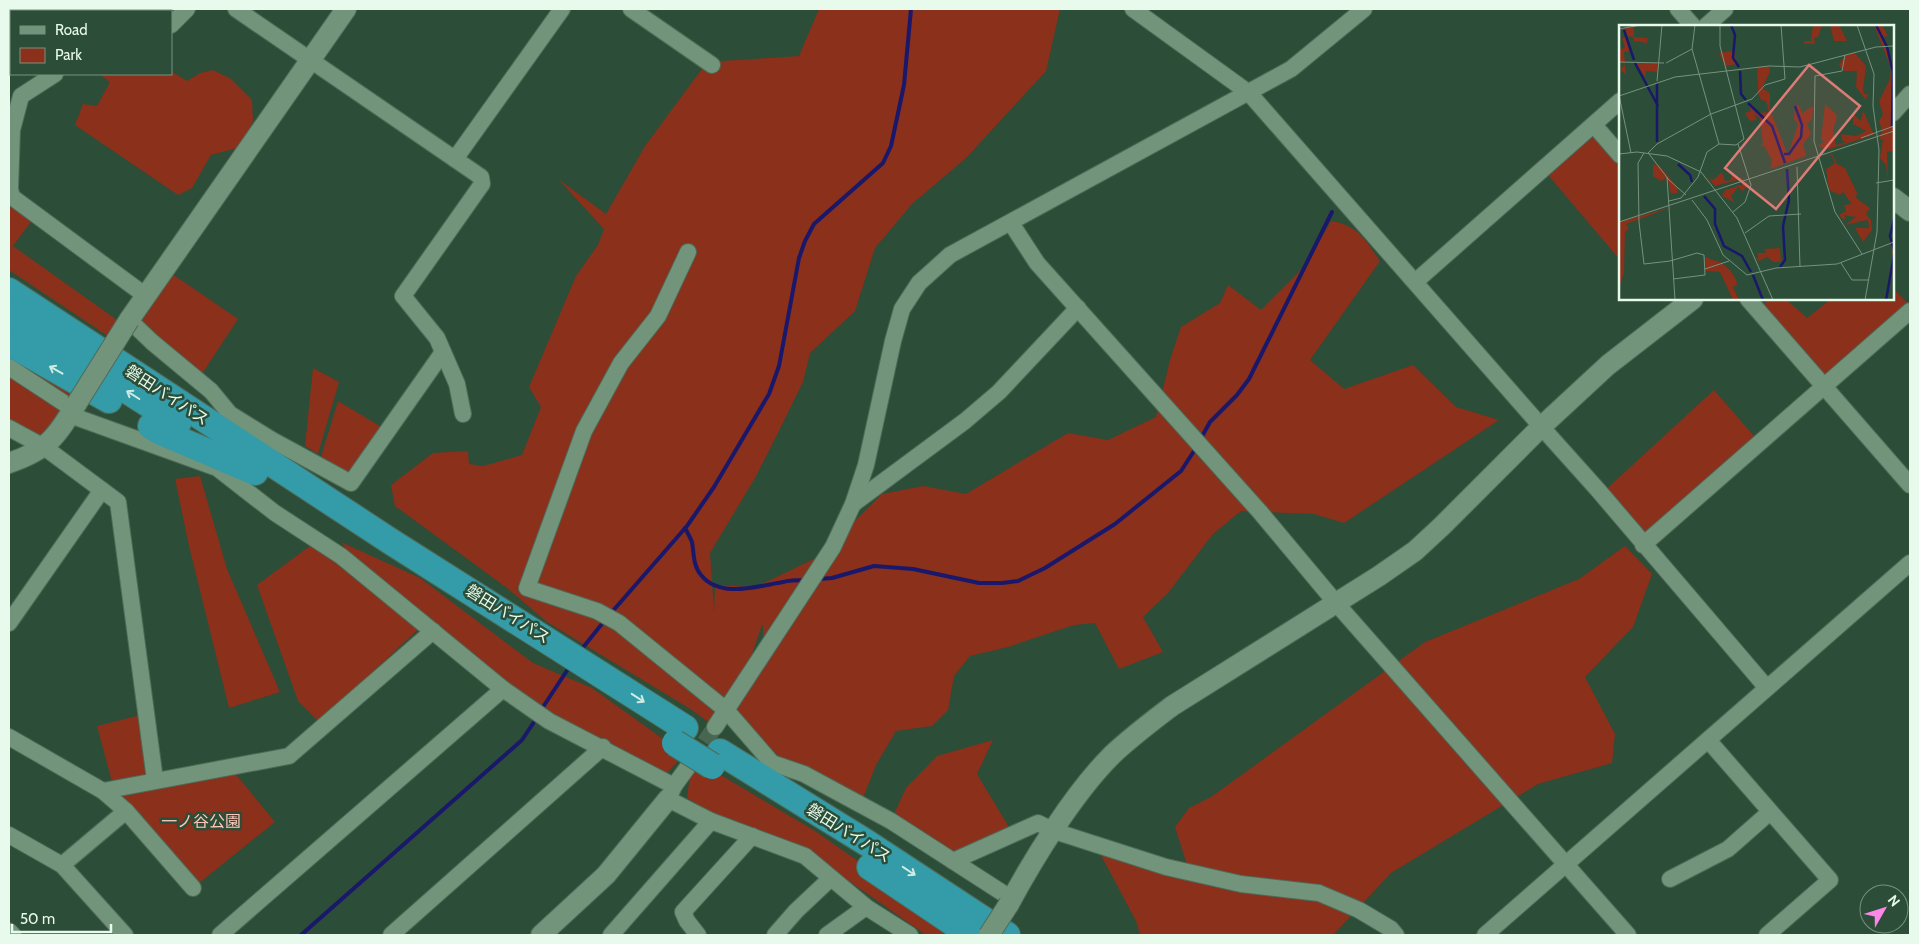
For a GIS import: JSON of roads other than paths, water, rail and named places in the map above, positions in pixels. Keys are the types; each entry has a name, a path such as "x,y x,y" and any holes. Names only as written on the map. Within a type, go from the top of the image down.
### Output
{"highway":[{"path":"9,273 208,410 260,466"},
{"name":"磐田バイパス","path":"9,292 260,466"},
{"name":"磐田バイパス","path":"9,315 260,466 680,736 716,748 1008,935"},
{"path":"9,344 161,432 260,466"},
{"name":"磐田バイパス","path":"716,748 858,859 971,935"}],"street":[{"path":"172,24 187,9"},
{"path":"236,9 481,177 482,184 403,296 437,338 457,384 464,414"},
{"path":"9,463 30,456 44,448 61,428 129,320 346,9"},
{"path":"455,159 562,9"},
{"path":"633,9 712,65"},
{"path":"1134,9 1249,93 1598,490 1767,688"},
{"path":"716,748 726,710 833,547 853,504 866,465 891,350 902,310 920,283 950,255 1291,69 1364,9"},
{"path":"1678,9 1692,25"},
{"path":"1707,25 1725,9"},
{"path":"53,75 21,96 12,130 10,198 146,296"},
{"path":"1894,112 1910,94"},
{"path":"1415,282 1619,102"},
{"path":"1594,125 1619,154"},
{"path":"1894,199 1910,211"},
{"path":"1011,223 1037,264 1260,512 1336,603 1628,935"},
{"path":"688,252 658,316 621,362 584,431 527,588 597,611 618,623 726,710 772,763 804,774 883,816 1011,901"},
{"path":"989,935 1054,831 1089,782 1112,756 1140,730 1172,706 1415,551 1608,365 1692,300"},
{"path":"1749,300 1910,485"},
{"path":"853,504 965,420 994,395 1078,308"},
{"path":"1643,545 1910,311"},
{"path":"129,320 152,342 211,391 230,414 272,440 351,483 443,352"},
{"path":"9,367 73,409 217,468 276,513 341,556 503,688 549,721 603,747 711,821 805,856 866,907 910,935"},
{"path":"9,428 44,448 118,502 155,780"},
{"path":"9,623 102,490"},
{"path":"1485,935 1910,563"},
{"path":"104,791 289,756 433,631"},
{"path":"220,935 503,688"},
{"path":"9,738 104,791 126,810 194,888"},
{"path":"1708,740 1830,880 1768,935"},
{"path":"391,935 603,747"},
{"path":"547,933 606,875 671,792 687,768"},
{"path":"62,865 126,810"},
{"path":"1670,878 1728,849 1770,812"},
{"path":"611,935 711,821"},
{"path":"953,861 1038,823 1054,831 1181,870 1241,884 1318,894 1359,910 1391,929 1396,935"},
{"path":"9,835 62,865 126,935"},
{"path":"698,935 687,922 683,912 752,836"},
{"path":"775,935 796,911 830,878"},
{"path":"827,935 866,907"},
{"path":"9,931 13,935"}],"waterway":[{"path":"611,613 687,526 714,487 769,394 779,366 799,258 805,241 814,224 883,163 891,146 904,85 911,9"},
{"path":"1200,440 1210,422 1237,395 1249,379 1332,212"},
{"path":"818,579 832,578 874,566 913,569 979,583 1018,581 1045,568 1115,524 1181,471 1196,448"},
{"path":"685,528 692,542 695,564 698,571 709,582 718,587 740,589 806,580"},
{"path":"581,650 605,620"},
{"path":"541,710 570,666"},
{"path":"301,935 522,740 536,719"}],"tunnel":[{"path":"691,762 715,727"}],"park label":[{"name":"一ノ谷公園","path":"201,821"}]}
